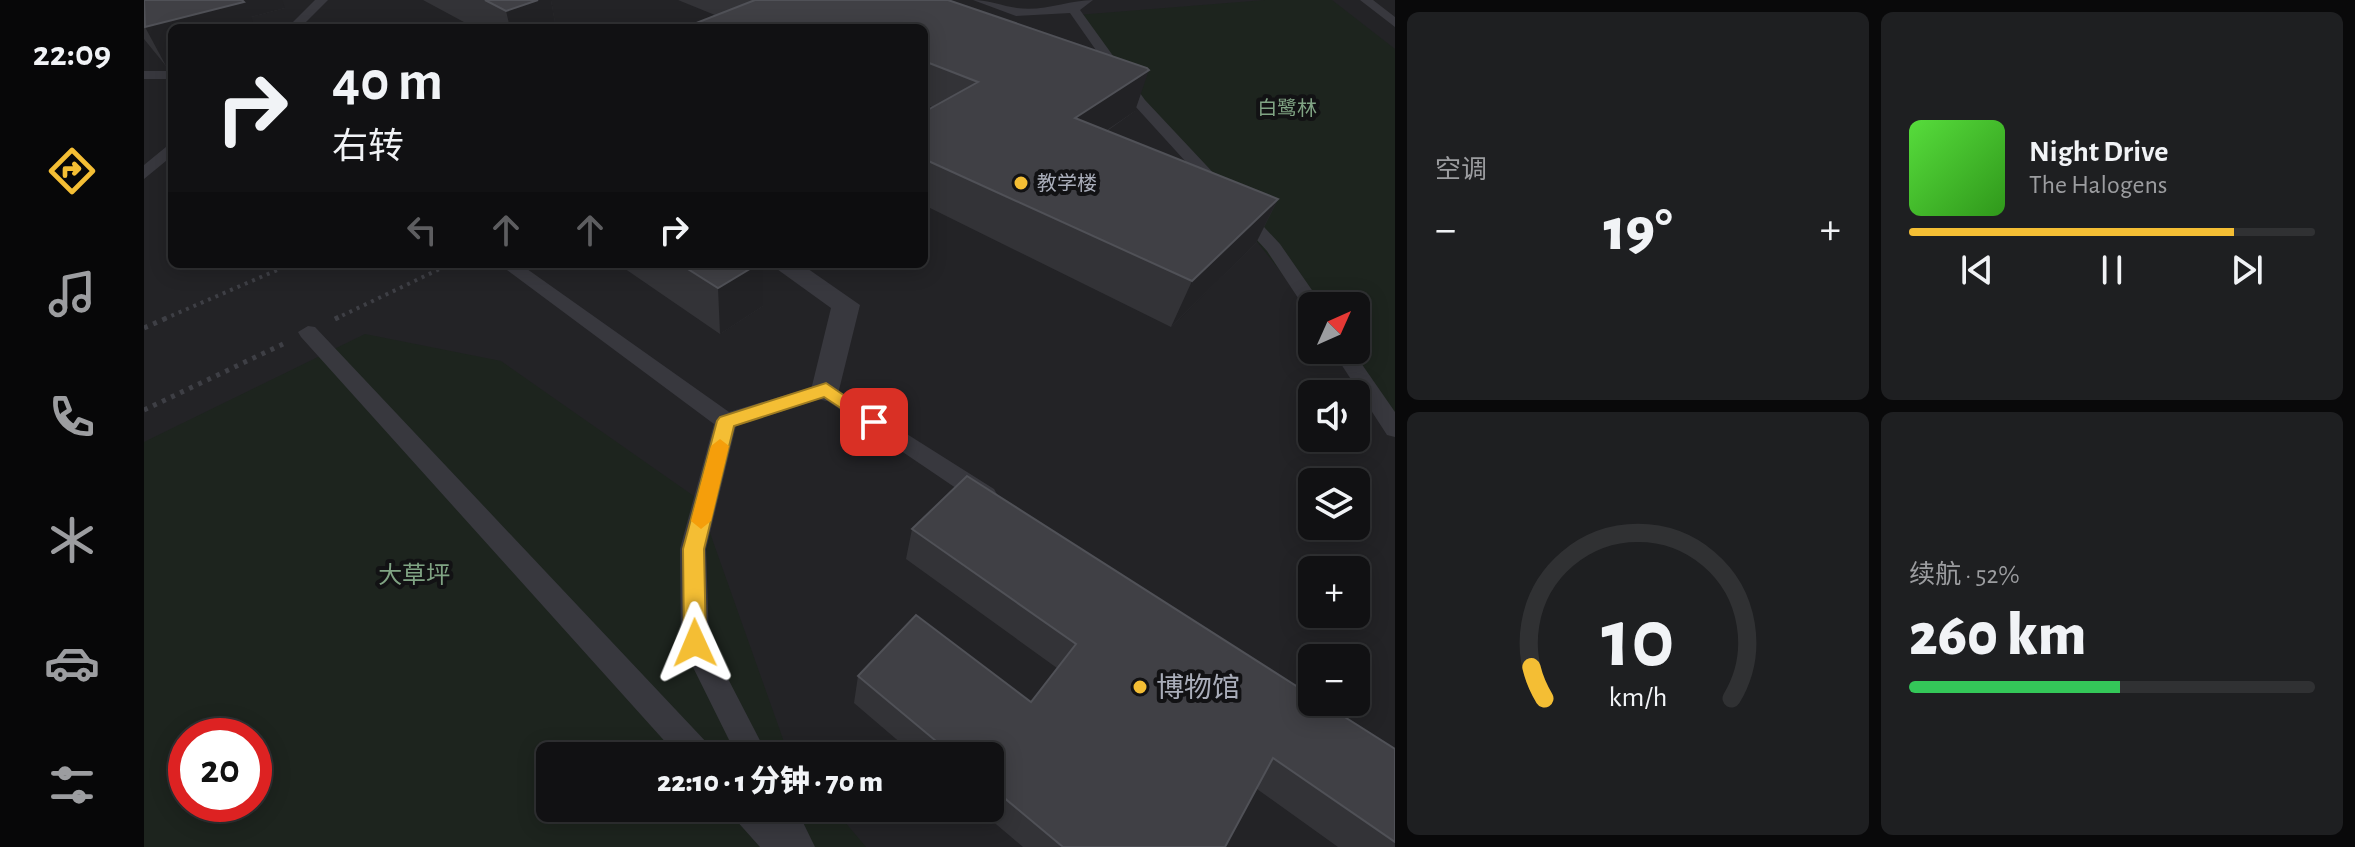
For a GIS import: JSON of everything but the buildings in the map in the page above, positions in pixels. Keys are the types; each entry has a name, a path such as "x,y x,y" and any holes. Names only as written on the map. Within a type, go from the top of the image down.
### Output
{"street":[{"path":"789,268 846,305 826,390"}],"lane":[{"path":"297,24 322,0"},
{"path":"979,0 1016,12 1073,9 1087,0"},
{"path":"1366,0 1395,23"},
{"path":"1073,9 1140,103 1274,248 1304,292"},
{"path":"1009,29 1016,12"},
{"path":"144,75 168,75"},
{"path":"1110,92 1140,103"},
{"path":"144,174 168,151"},
{"path":"514,268 726,421"},
{"path":"308,332 685,742"},
{"path":"1351,364 1395,429"},
{"path":"726,421 826,390 1008,511"},
{"path":"726,421 693,549 695,643 746,742"},
{"path":"759,822 782,847"},
{"path":"786,822 799,847"}],"path":[{"path":"144,328 282,268"}],"shaded area":[{"path":"144,0 1395,0 1395,847 144,847"}],"green space":[{"name":"白鹭林","path":"1265,0 1332,0 1395,49 1395,416 1370,384 1370,380 1354,364 1370,364 1370,292 1298,293 1077,15"},
{"name":"大草坪","path":"365,334 501,361 698,499 784,742 536,742 536,822 845,822 866,847 144,847 144,442"}],"slow traffic":[{"path":"701,521 720,446"}],"place":[{"name":"教学楼","path":"1021,183"},
{"name":"博物馆","path":"1140,687"}],"route":[{"path":"695,643 693,549 726,421 826,390 874,422"}]}
